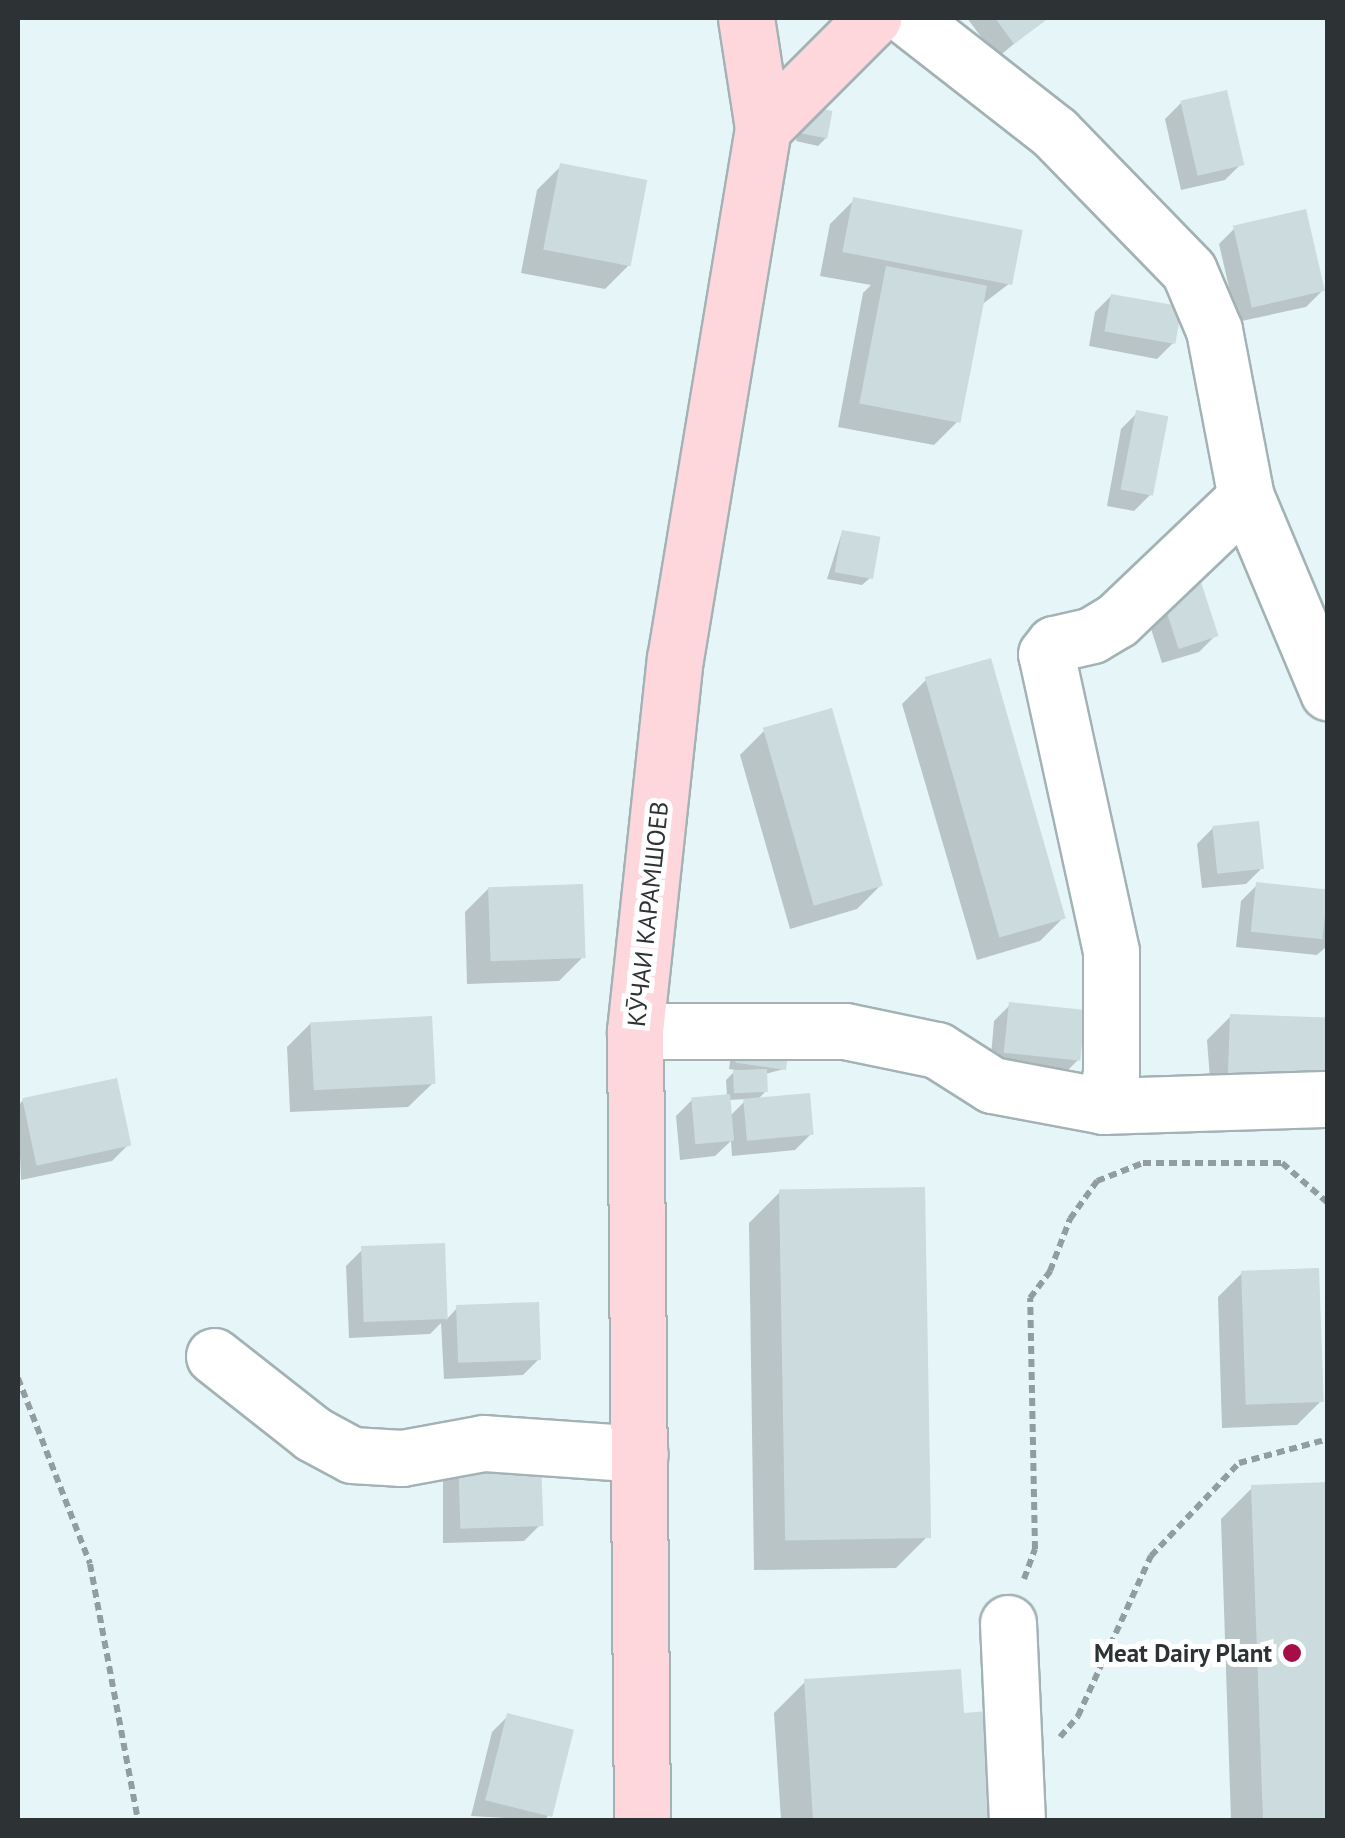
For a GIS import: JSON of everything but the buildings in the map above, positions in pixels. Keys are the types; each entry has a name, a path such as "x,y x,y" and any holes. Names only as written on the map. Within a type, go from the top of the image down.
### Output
{"main road":[{"name":"КӮЧАИ КАРАМШОЕВ","path":"642,1820 635,1031 675,659 763,128 746,18"},
{"path":"763,128 873,18"}],"street":[{"path":"908,18 1055,133 1188,271 1214,330 1246,497 1328,692"},
{"path":"1104,1106 1110,1073 1110,951 1046,654 1054,644 1092,635 1117,620 1246,497"},
{"path":"635,1031 845,1031 937,1050 992,1086 1104,1106 1328,1099"},
{"path":"214,1356 313,1434 352,1454 402,1458 484,1443 640,1454"},
{"path":"1008,1623 1016,1805"}],"path":[{"path":"1008,1623 1035,1550 1030,1298 1097,1181 1143,1163 1282,1163 1328,1203"},
{"path":"18,1378 90,1564 138,1820"},
{"path":"1016,1805 1078,1716 1151,1556 1238,1463 1328,1439"}],"place":[{"name":"Meat Dairy Plant","path":"1292,1653"}]}
